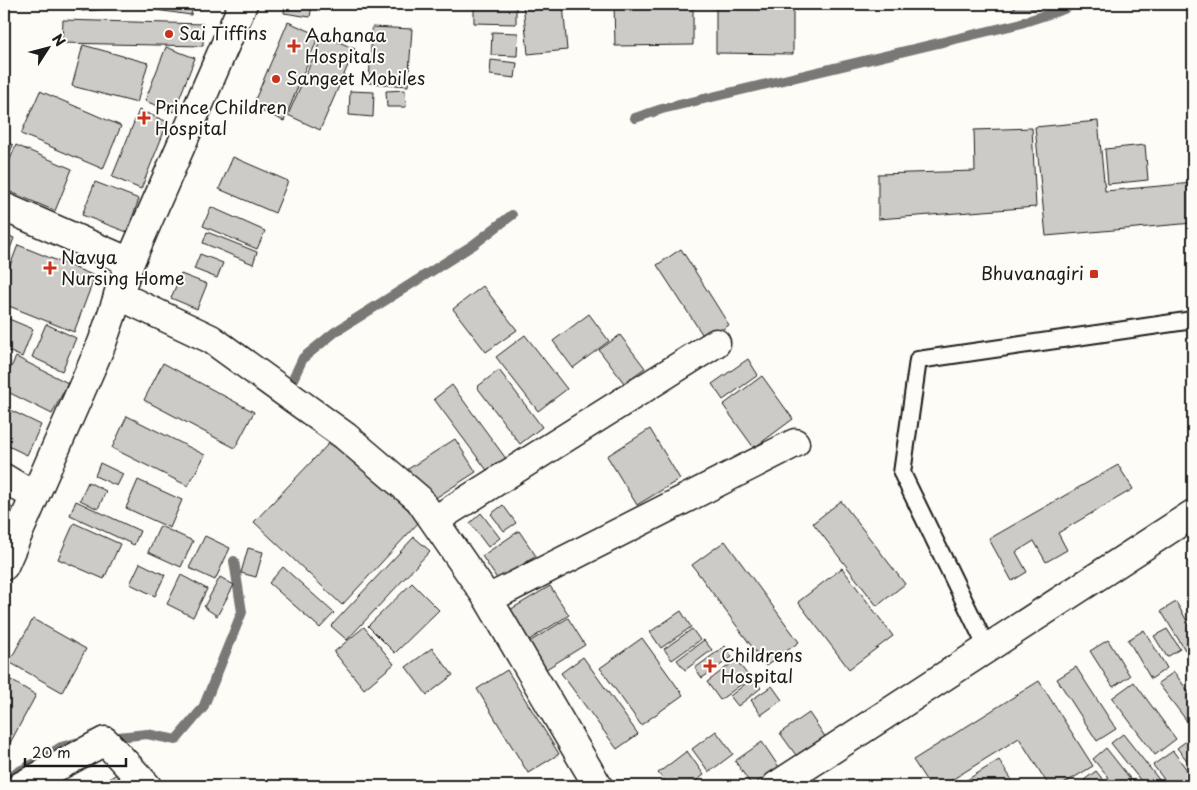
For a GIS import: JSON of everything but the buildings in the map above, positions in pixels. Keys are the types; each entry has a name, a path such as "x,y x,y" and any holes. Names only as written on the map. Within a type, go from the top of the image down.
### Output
{"main road":[{"path":"4,566 102,343 130,262 243,4"},
{"path":"4,207 130,262"},
{"path":"118,295 211,339 345,436 419,499 488,599 598,786"},
{"path":"435,520 716,343"},
{"path":"488,599 795,443"},
{"path":"4,478 34,496"},
{"path":"776,786 1193,514"},
{"path":"21,786 105,741 147,786"}],"lane":[{"path":"987,648 902,473 918,360 1193,320"}],"waterway":[{"path":"635,118 662,109 1018,24 1064,9 1073,4"},
{"path":"293,379 303,358 335,332 473,245 512,215"},
{"path":"108,738 147,734 176,740 203,708 242,612 234,561"},
{"path":"4,779 61,747 79,742"}],"place":[{"name":"Sai Tiffins","path":"169,34"},
{"name":"Aahanaa Hospitals","path":"294,46"},
{"name":"Sangeet Mobiles","path":"276,79"},
{"name":"Prince Children Hospital","path":"144,118"},
{"name":"Navya Nursing Home","path":"50,268"},
{"name":"Bhuvanagiri","path":"1094,274"},
{"name":"Childrens Hospital","path":"710,666"}]}
